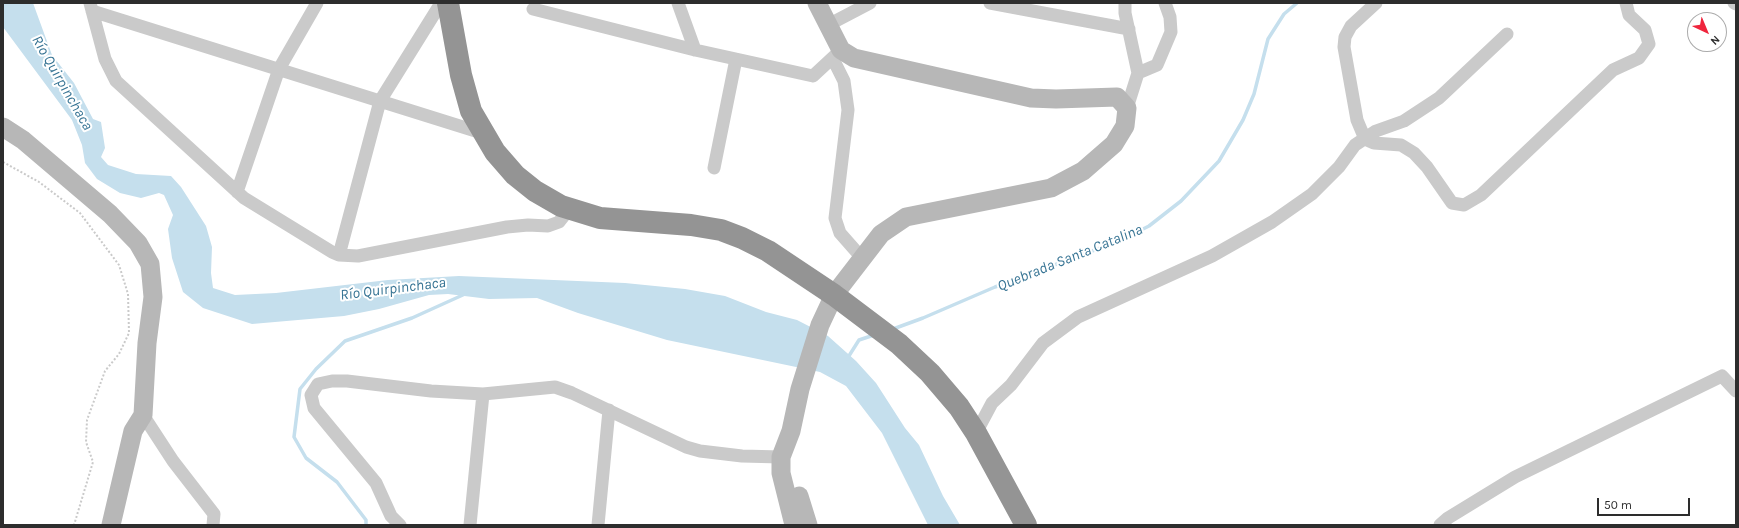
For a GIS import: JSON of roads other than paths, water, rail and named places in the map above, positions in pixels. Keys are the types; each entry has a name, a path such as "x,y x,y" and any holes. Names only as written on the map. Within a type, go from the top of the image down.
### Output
{"highway":[{"path":"448,3 461,75 471,111 495,152 515,175 535,191 570,208 600,218 692,225 720,230 742,238 768,251 834,295 899,344 930,373 959,407 976,433 1026,525"}],"street":[{"path":"237,192 279,69 317,3"},
{"path":"339,255 380,101 441,3"},
{"path":"678,3 695,50"},
{"path":"817,3 828,26 837,54 844,81 848,110 835,218 840,233 862,258"},
{"path":"828,26 870,3"},
{"path":"990,3 1129,29"},
{"path":"808,525 792,470 789,448 800,389 820,325 834,295 881,234 906,217 1051,188 1082,171 1114,144 1125,126 1127,108 1138,73 1125,8 1115,3"},
{"path":"1138,73 1157,65 1171,32 1170,17 1165,3"},
{"path":"1376,3 1351,26 1345,37 1344,47 1357,120 1365,139 1374,142 1401,145 1414,153 1427,167 1452,203 1464,205 1481,195 1613,70 1639,58 1649,44 1645,30 1629,15 1626,3"},
{"path":"91,7 279,69 482,132"},
{"path":"91,7 105,59 116,81 244,198 339,255 358,256 528,224 548,226 559,222 570,208"},
{"path":"532,9 695,50 813,76 837,54"},
{"path":"976,433 992,403 1011,385 1043,343 1078,317 1212,256 1272,222 1312,194 1338,167 1355,145 1376,131 1404,121 1439,98 1507,34"},
{"path":"837,54 1031,98 1056,99 1117,97 1127,108"},
{"path":"714,168 736,59"},
{"path":"3,127 23,140 110,214 138,243 150,264 153,297 147,343 143,415 133,431 111,525"},
{"path":"1440,525 1448,518 1515,477 1722,376 1736,391"},
{"path":"400,525 391,516 376,483 314,408 311,394 318,384 332,381 347,381 430,391 483,394 554,387 568,391 686,447 700,452 734,456 781,457"},
{"path":"470,525 483,394"},
{"path":"598,525 609,410"},
{"path":"143,415 173,461 214,514 213,525"},
{"path":"791,431 781,457 781,474 794,525"}],"water":[{"name":"Río Quirpinchaca","path":"3,3 33,3 52,55 74,83 93,119 101,122 105,148 101,157 108,165 136,174 171,176 181,187 206,226 212,247 211,273 213,288 235,295 276,293 388,280 459,276 625,283 685,289 725,296 766,312 797,320 828,336 856,361 876,383 905,428 919,445 943,496 960,525 928,525 882,433 846,386 820,372 667,340 578,313 537,298 489,299 448,294 429,295 379,309 344,316 252,324 203,308 183,292 172,258 168,229 173,215 164,195 159,193 141,198 120,193 97,179 85,163 82,145 72,120 3,27"}],"waterway":[{"name":"Quebrada Santa Catalina","path":"893,329 923,318 995,287 1119,241 1149,226 1181,201 1219,161 1243,120 1254,94 1268,39 1284,14 1297,3"},
{"path":"366,525 366,520 337,482 306,458 294,437 300,389 316,369 345,341 412,318 465,294"},
{"name":"Quebrada Santa Catalina","path":"847,359 859,340 874,335"}]}
